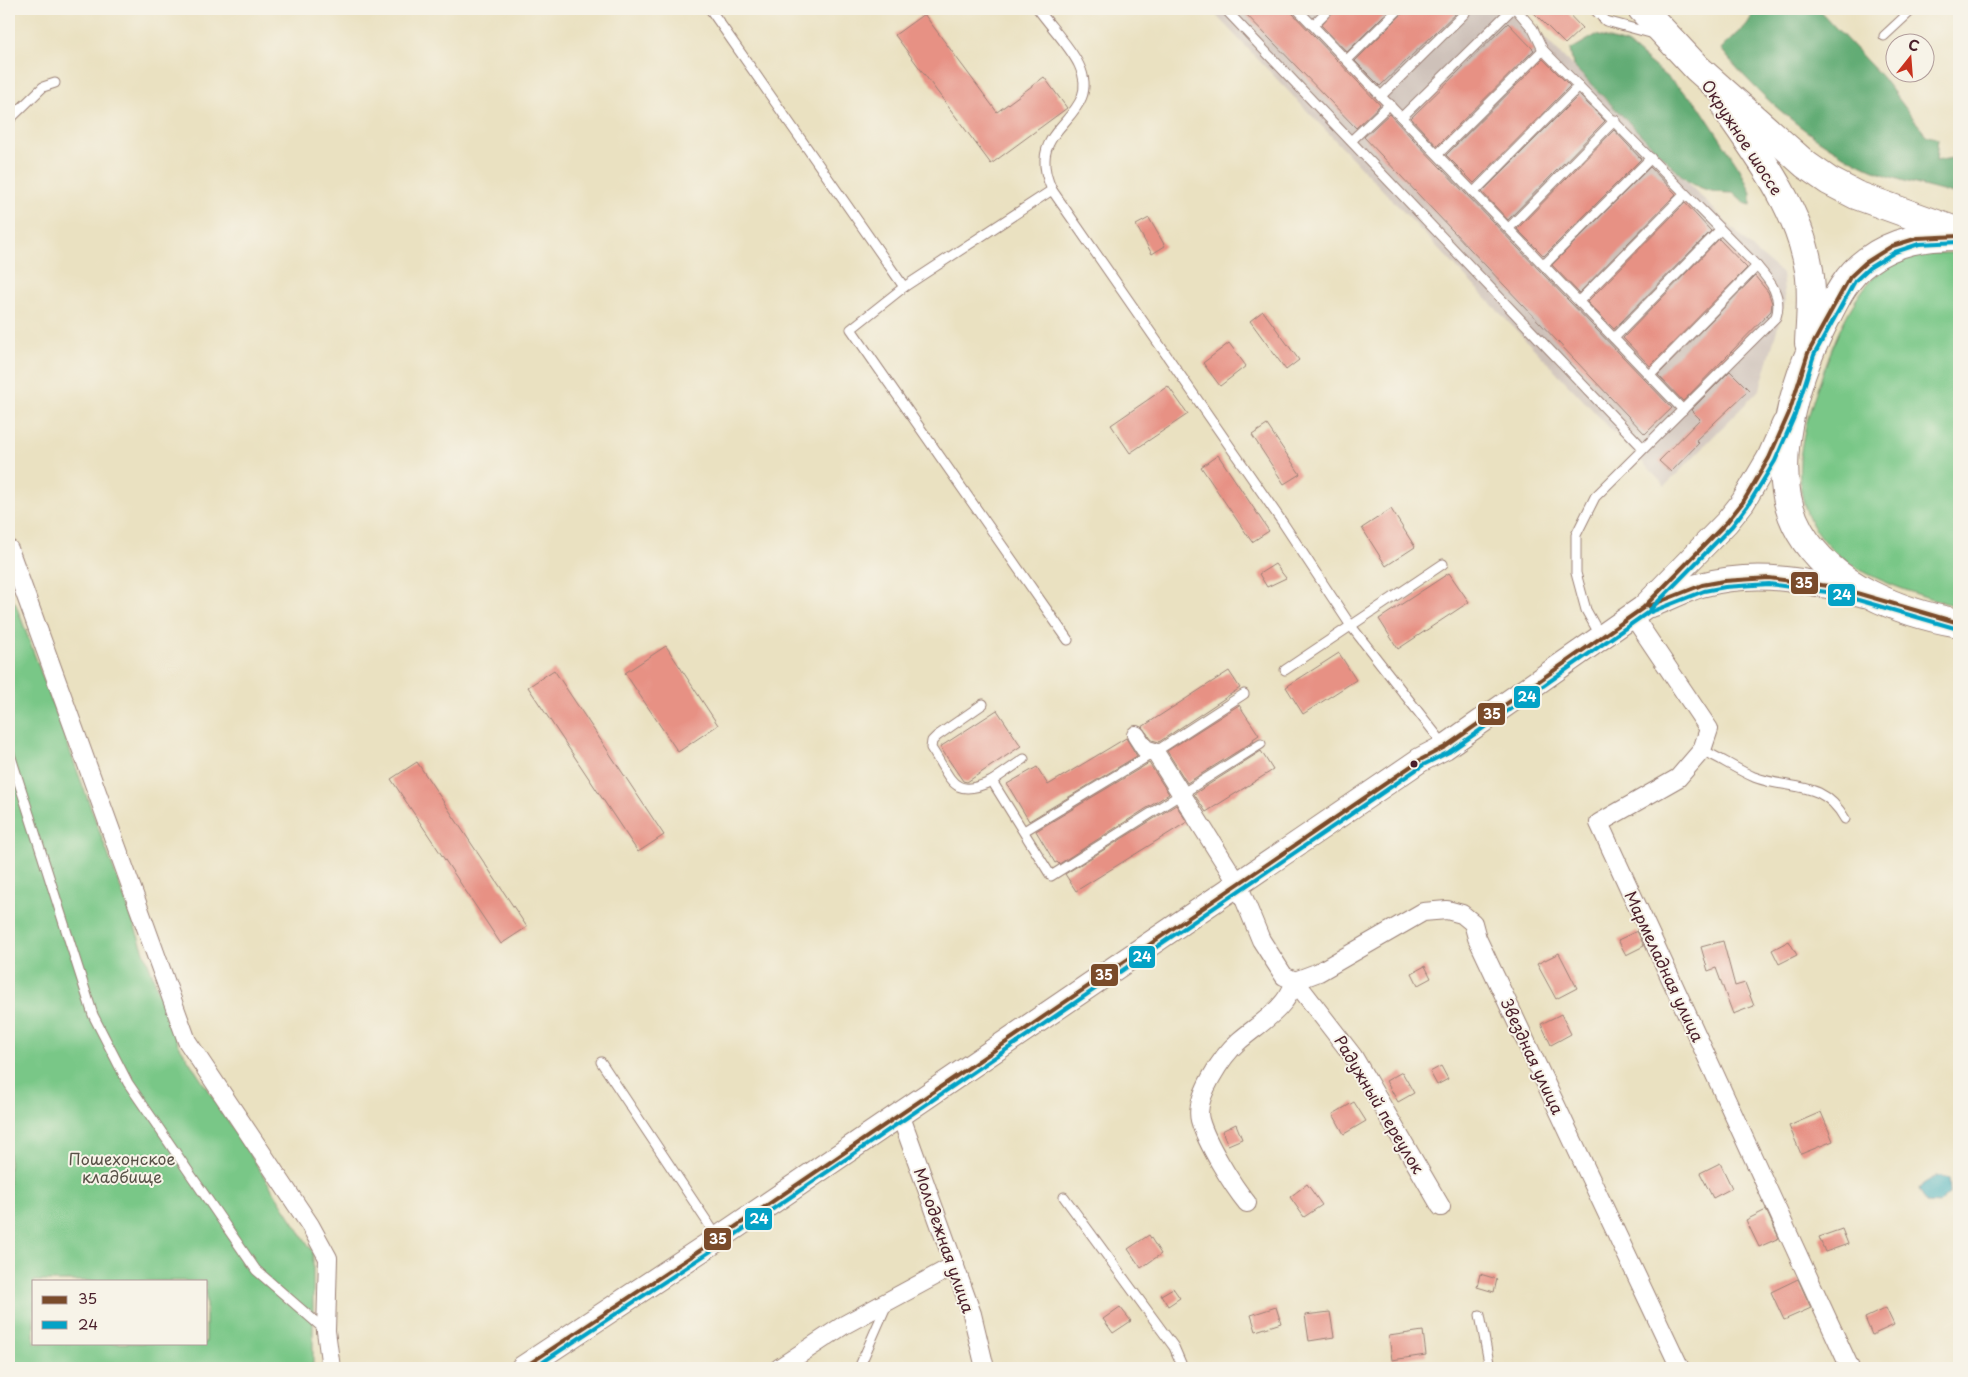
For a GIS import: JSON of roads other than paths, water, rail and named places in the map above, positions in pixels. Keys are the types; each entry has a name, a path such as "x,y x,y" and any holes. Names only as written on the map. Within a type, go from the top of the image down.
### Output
{"main road":[{"name":"Окружное шоссе","path":"1642,9 1697,68 1773,138 1829,181 1873,202 1959,234"},
{"name":"Окружное шоссе","path":"1697,68 1765,166 1799,231 1810,272 1811,298 1808,354"},
{"name":"Окружное шоссе","path":"1959,234 1910,240 1892,246 1865,262 1850,277 1840,292 1808,354 1789,413 1785,479 1789,507 1794,521 1806,542 1824,561 1844,577 1879,599 1910,610 1959,623"}],"street":[{"path":"523,1368 719,1238 1420,760 1445,747 1638,612 1727,522 1743,502 1769,458 1789,413"},
{"path":"9,549 187,1041 310,1225 328,1258 326,1331 331,1368"},
{"path":"1638,612 1700,586 1731,580 1771,577 1838,588 1879,599"},
{"name":"Мармеладная улица","path":"1638,612 1709,729 1702,750 1678,778 1599,823 1850,1368"},
{"name":"Радужный переулок","path":"1136,735 1145,749 1155,752 1238,884 1261,940 1284,976 1295,981 1353,1056 1441,1207"},
{"name":"Звездная улица","path":"1295,981 1318,972 1423,912 1447,910 1462,914 1473,922 1477,938 1680,1368"},
{"path":"1247,1203 1236,1190 1200,1119 1200,1102 1207,1084 1238,1041 1265,1022 1291,994 1295,981"},
{"name":"Молодежная улица","path":"900,1114 972,1314 985,1368"},
{"path":"779,1368 844,1325 954,1265"}],"lane":[{"path":"710,9 904,287"},
{"path":"1038,9 1079,64 1082,76 1080,101 1073,115 1056,132 1046,149 1046,171 1052,190 1284,523 1351,626 1445,747"},
{"path":"1225,9 1643,448"},
{"path":"1297,9 1683,410"},
{"path":"1313,25 1329,9"},
{"path":"1346,60 1399,9"},
{"path":"1402,117 1512,9"},
{"path":"1516,9 1533,29 1543,50 1615,120 1770,281 1777,295 1779,308 1776,317 1594,497 1576,535 1576,573 1586,610 1602,638"},
{"path":"1594,9 1606,21 1668,37"},
{"path":"1884,36 1913,9"},
{"path":"1381,96 1465,14"},
{"path":"1438,154 1543,50"},
{"path":"9,120 43,87 55,83"},
{"path":"1474,192 1579,86"},
{"path":"1351,141 1390,104"},
{"path":"1508,228 1615,120"},
{"path":"1544,265 1651,158"},
{"path":"1052,190 904,287 851,329 1068,640"},
{"path":"1579,301 1685,194"},
{"path":"1614,338 1720,230"},
{"path":"1650,375 1756,266"},
{"path":"1285,670 1443,564"},
{"path":"1024,831 1155,752 1244,694"},
{"path":"983,704 937,736 932,742 931,748 957,787 966,790 977,789 1024,759"},
{"path":"992,781 1051,876 1262,744"},
{"path":"1702,750 1755,777 1816,791 1837,804 1845,819"},
{"path":"9,751 93,1015 128,1083 256,1270 326,1331"},
{"path":"601,1062 719,1238"},
{"path":"1064,1197 1174,1347 1183,1368"},
{"path":"860,1368 870,1341 890,1300"},
{"path":"1480,1316 1490,1368"}],"water":[{"path":"1936,1176 1949,1179 1950,1193 1939,1203 1926,1202 1919,1189 1923,1184"}],"park label":[{"name":"Пошехонское кладбище","path":"122,1167"}]}
